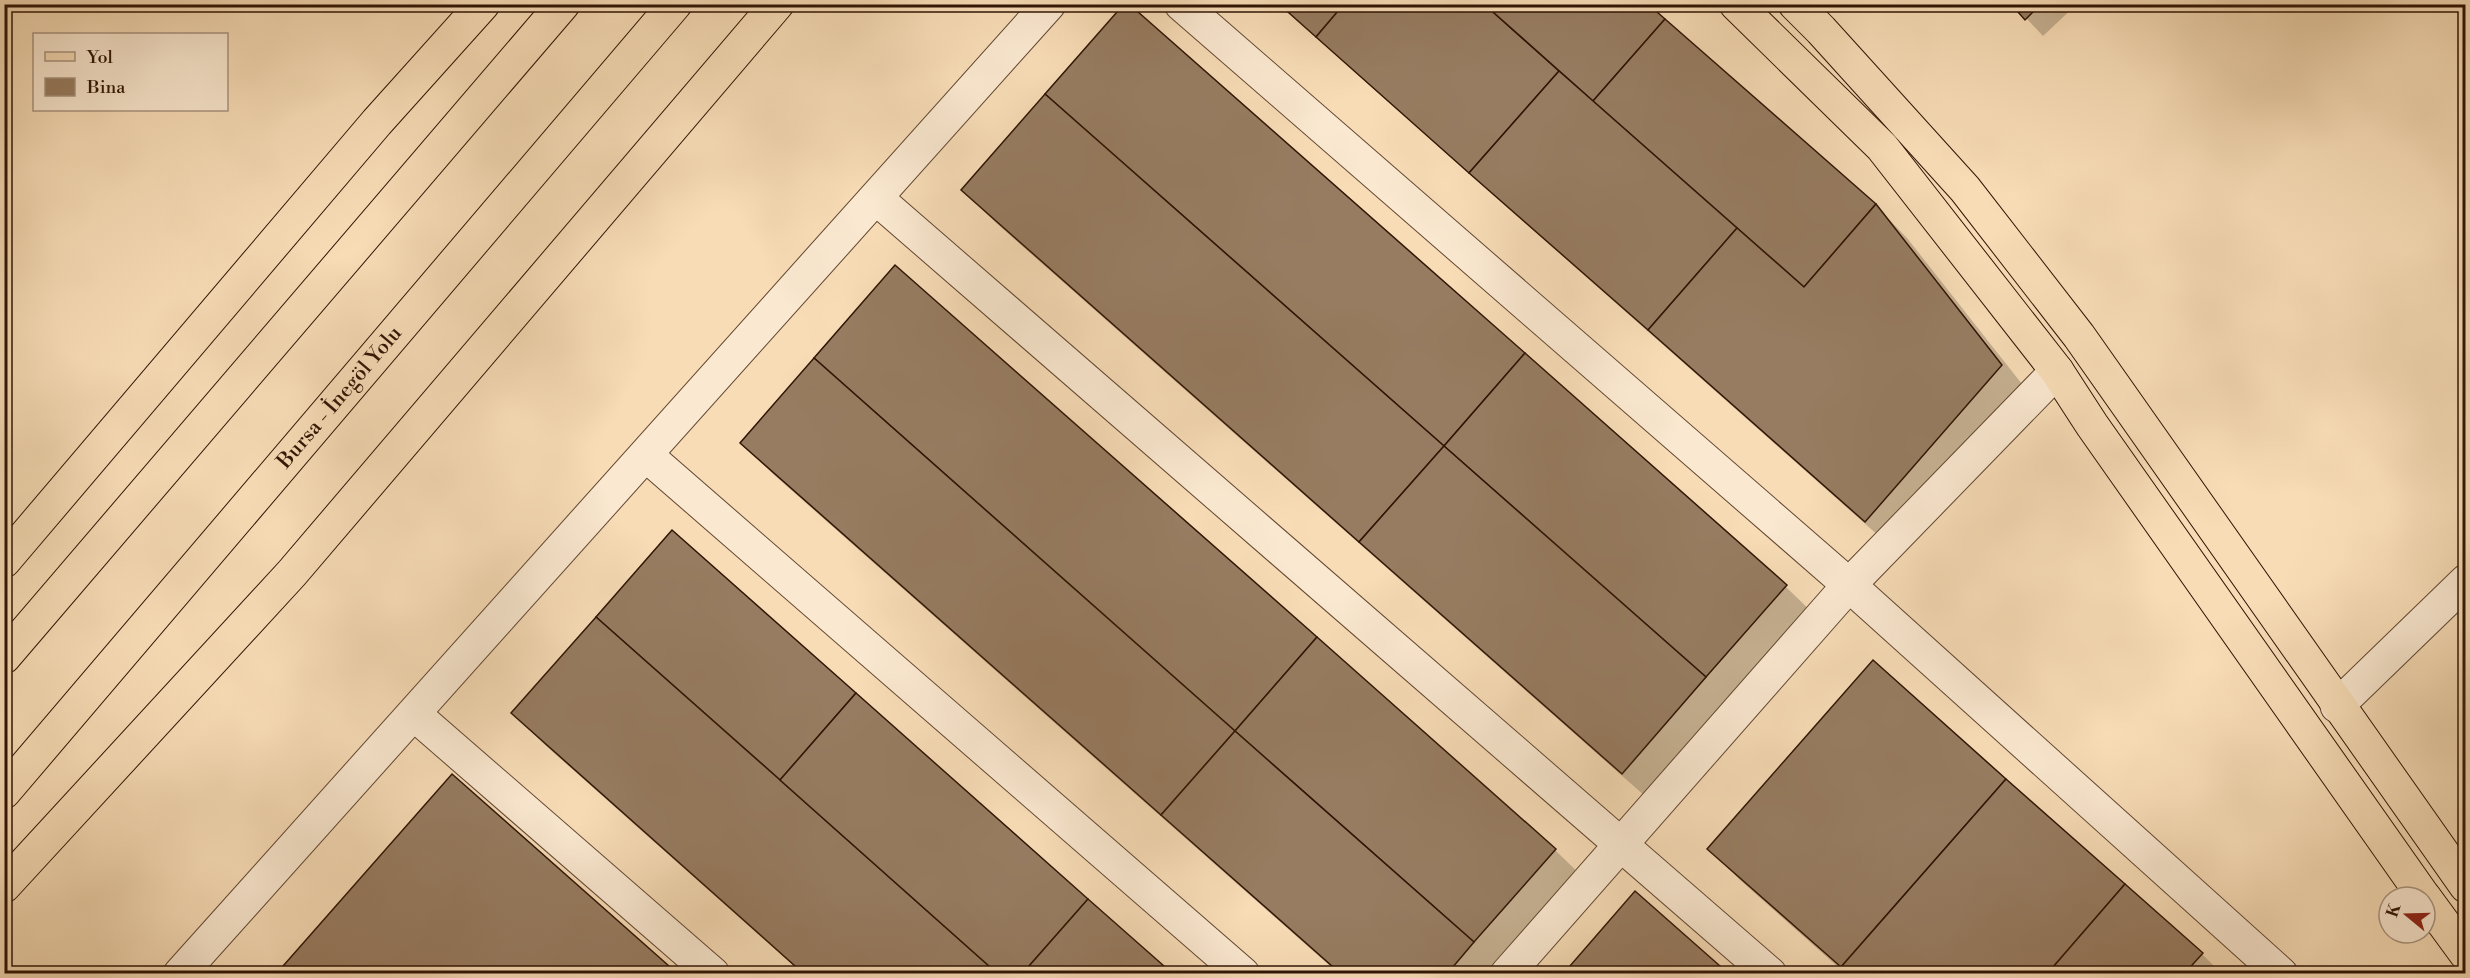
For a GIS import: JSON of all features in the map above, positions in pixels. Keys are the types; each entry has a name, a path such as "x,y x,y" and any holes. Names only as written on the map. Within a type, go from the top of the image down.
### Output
{"main road":[{"path":"4,561 377,122 483,4"},
{"path":"4,657 563,4"},
{"name":"Bursa - İnegöl Yolu","path":"4,792 675,4"},
{"path":"4,886 292,573 777,4"},
{"path":"1736,4 1882,147 2057,371 2092,425 2417,885"},
{"path":"1795,4 1965,189 2079,336 2337,706 2466,886"},
{"path":"2437,914 2466,954"}],"street":[{"path":"180,974 1049,4"},
{"path":"1181,4 1850,585 2281,974"},
{"path":"876,198 1770,974"},
{"path":"1507,974 1850,585 2057,371"},
{"path":"646,455 1243,974"},
{"path":"2337,706 2466,581"},
{"path":"414,714 713,974"}],"building":[{"path":"1124,4 1129,4 1525,353 1444,446 1045,94"},
{"path":"1279,4 1344,4 1316,37"},
{"path":"1344,4 1484,4 1559,71 1469,173 1316,37"},
{"path":"1484,4 1648,4 1665,19 1593,101"},
{"path":"2011,4 2041,4 2025,20"},
{"path":"1665,19 1876,204 1804,287 1593,101"},
{"path":"1559,71 1737,228 1648,330 1469,173"},
{"path":"1045,94 1444,446 1359,542 961,190"},
{"path":"1876,204 2002,365 1865,522 1648,330 1737,228 1804,287"},
{"path":"895,265 1317,637 1235,731 814,358"},
{"path":"1525,353 1787,585 1706,677 1444,446"},
{"path":"814,358 1235,731 1161,815 740,443"},
{"path":"1444,446 1706,677 1622,774 1359,542"},
{"path":"672,530 856,693 780,780 596,617"},
{"path":"596,617 998,974 804,974 511,713"},
{"path":"1317,637 1556,849 1474,942 1235,731"},
{"path":"1873,660 2006,779 1841,967 1707,849"},
{"path":"856,693 1088,899 1022,974 998,974 780,780"},
{"path":"1235,731 1474,942 1447,974 1341,974 1161,815"},
{"path":"452,774 678,974 276,974"},
{"path":"2006,779 2125,884 2047,974 1848,974 1841,967"},
{"path":"2125,884 2203,953 2184,974 2047,974"},
{"path":"1635,891 1729,974 1563,974"},
{"path":"1088,899 1173,974 1022,974"}]}
